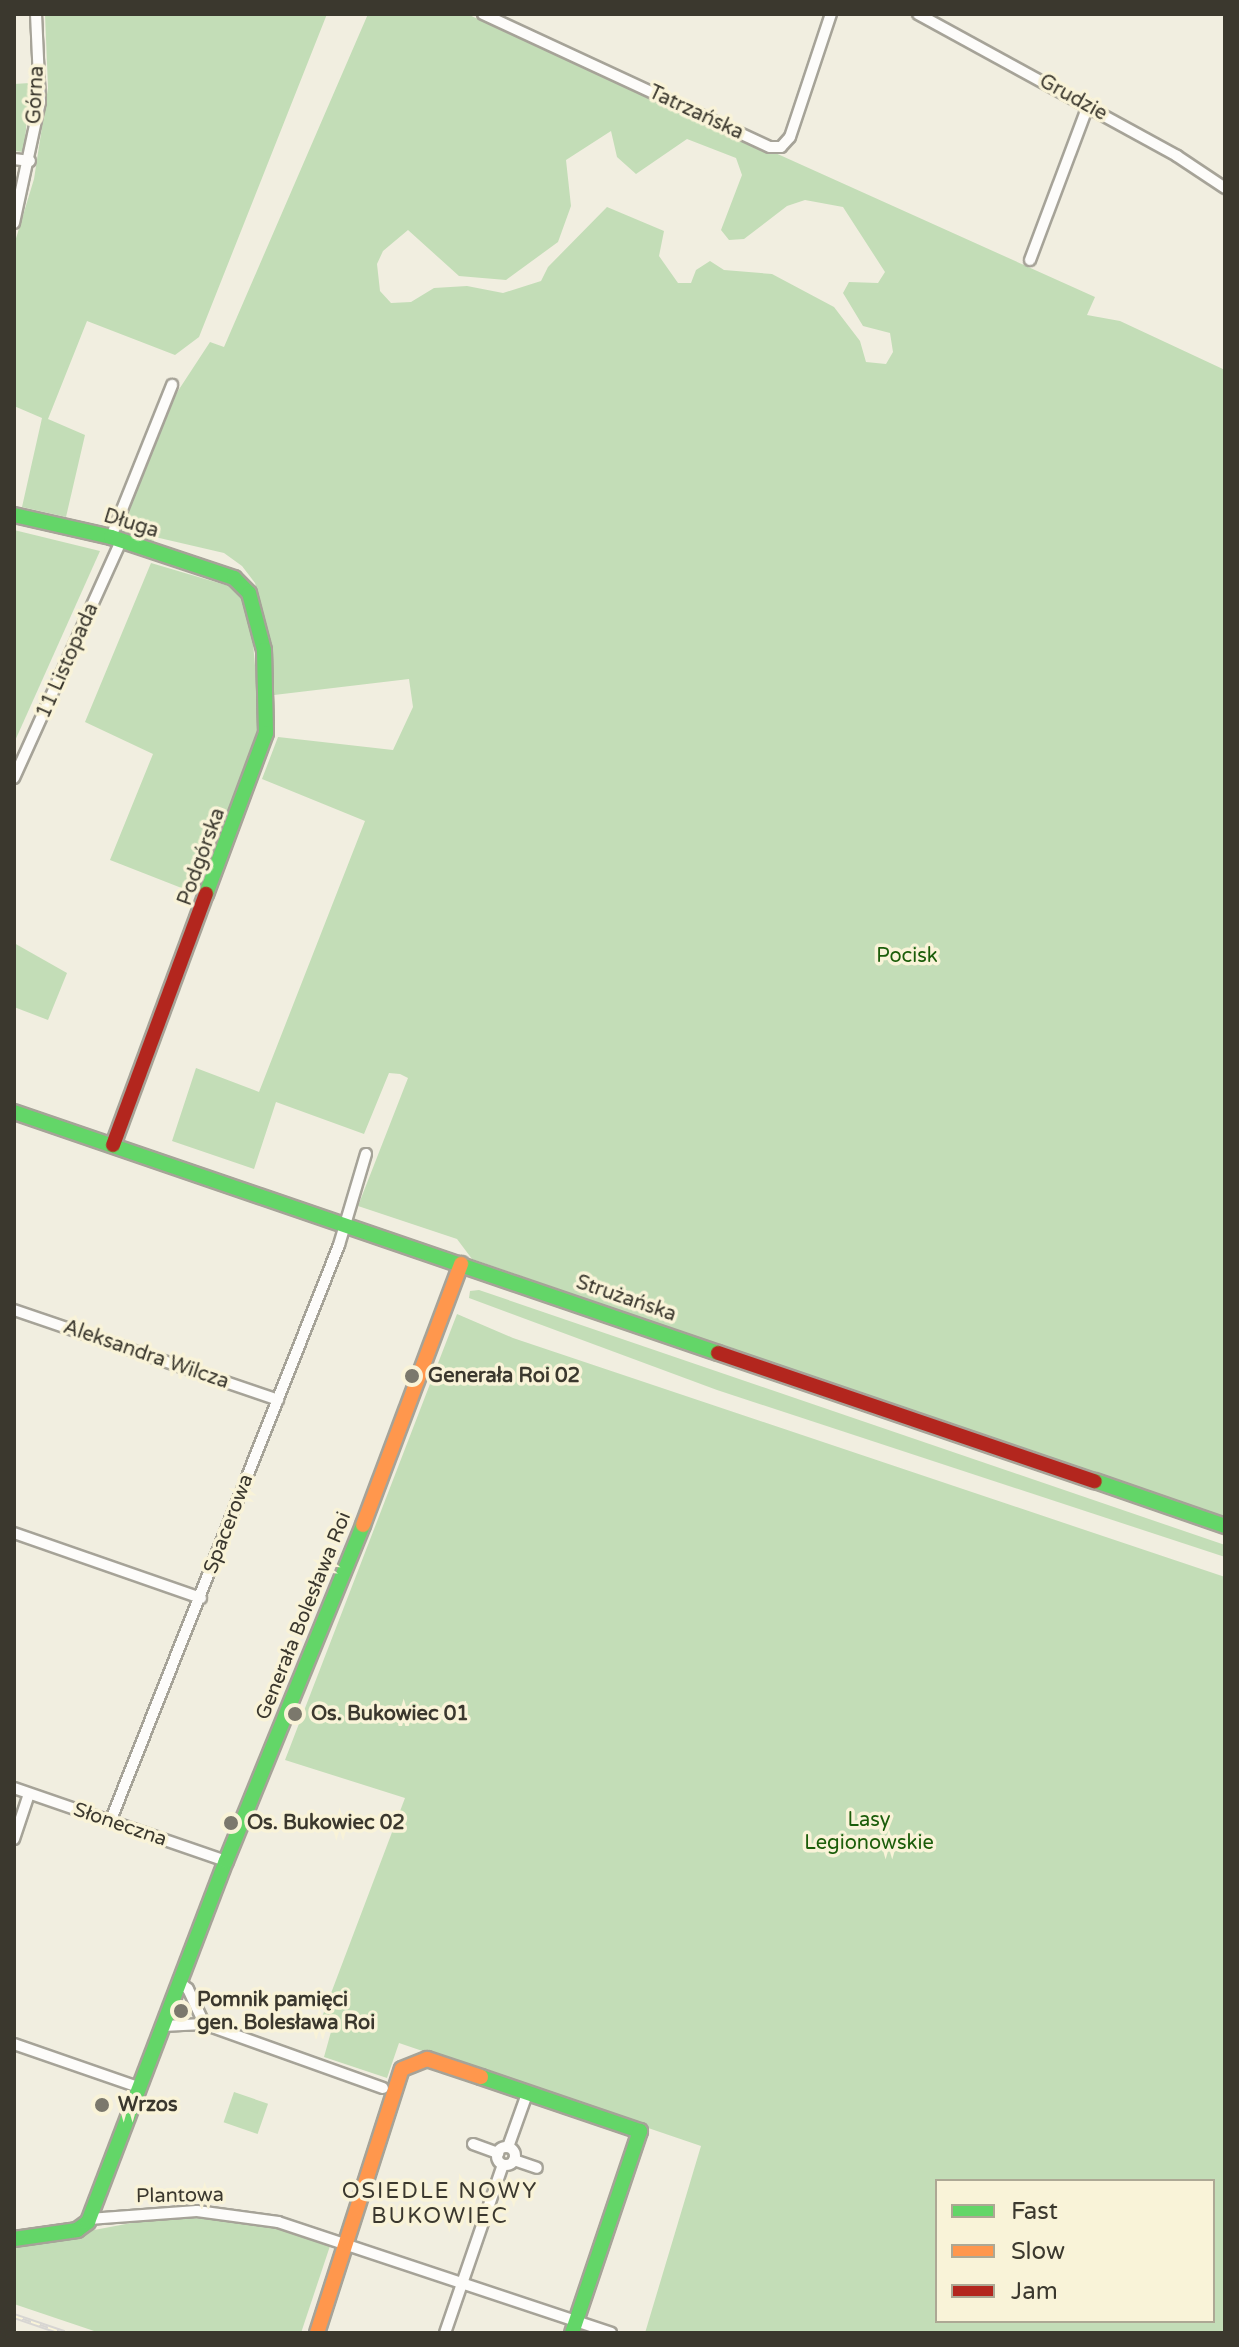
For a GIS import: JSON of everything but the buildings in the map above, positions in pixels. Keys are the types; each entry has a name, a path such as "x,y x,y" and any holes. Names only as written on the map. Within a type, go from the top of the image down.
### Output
{"street":[{"name":"Górna","path":"14,223 30,161 40,102 36,14"},
{"name":"Tatrzańska","path":"483,14 770,147 781,147 790,137 831,14"},
{"name":"Grudzie","path":"918,14 1088,106 1225,188"},
{"path":"1030,260 1088,106"},
{"path":"14,159 30,161"},
{"name":"11 Listopada","path":"14,778 116,540 172,385"},
{"name":"Długa","path":"14,515 116,540 234,578"},
{"name":"Podgórska","path":"113,1145 266,733 259,622 249,593 234,578"},
{"name":"Strużańska","path":"14,1112 1225,1526"},
{"name":"Spacerowa","path":"110,1822 346,1226 366,1154"},
{"name":"Generała Bolesława Roi","path":"89,2219 226,1861 399,1437 461,1264"},
{"name":"Aleksandra Wilcza","path":"14,1310 278,1400"},
{"path":"14,1533 201,1598"},
{"name":"Słoneczna","path":"14,1788 226,1861"},
{"path":"14,1839 29,1794"},
{"path":"179,1982 188,1989 204,2024"},
{"path":"162,2026 204,2024 383,2088"},
{"path":"14,2044 138,2087"},
{"path":"317,2333 398,2093 402,2069 427,2059 640,2131 575,2327"},
{"path":"445,2333 503,2165 503,2150 527,2094"},
{"path":"473,2144 503,2150 514,2160 537,2168"},
{"path":"503,2165 514,2160"},
{"name":"Plantowa","path":"14,2239 77,2230 89,2219 162,2212 229,2214 348,2243"},
{"path":"348,2243 463,2280 575,2327 611,2333"}],"green space":[{"path":"45,14 327,14 199,337 175,355 87,321 48,419 85,435 66,517 22,507 42,418 14,406 14,245 34,179 48,88"},
{"name":"Pocisk","path":"368,14 467,14 1095,297 1087,315 1120,321 1225,370 1225,1520 472,1259 457,1239 358,1206 408,1078 400,1074 389,1073 364,1134 276,1102 254,1169 172,1141 196,1068 259,1092 365,821 262,779 278,737 393,750 413,707 409,679 274,695 263,611 255,583 242,566 224,553 155,537 152,546 126,536 122,526 174,397 210,342 224,347","holes":["611,131 617,157 636,174 687,139 736,158 742,175 721,230 729,240 744,239 787,206 805,200 843,207 885,272 878,283 849,282 843,293 863,326 890,333 893,352 886,364 866,362 860,341 834,307 772,274 724,270 710,261 696,270 691,283 678,283 659,256 664,231 607,207 548,267 541,281 503,293 467,286 434,288 411,302 391,303 380,291 377,264 383,251 408,230 459,276 506,280 558,242 571,206 566,160"]},
{"path":"30,83 24,152 14,151 14,84"},
{"path":"14,530 100,551 14,743"},
{"path":"151,563 239,589 251,620 261,734 202,896 110,860 153,754 85,722"},
{"path":"14,943 67,973 48,1020 14,1007"},
{"path":"479,1290 1225,1545 1225,1557 717,1390 469,1298 470,1291"},
{"name":"Lasy Legionowskie","path":"457,1314 513,1338 1225,1577 1225,2333 645,2333 701,2146 399,2043 387,2078 324,2057 334,2021 322,2017 405,1798 285,1760"},
{"path":"234,2092 268,2104 258,2134 224,2122"},
{"path":"194,2218 265,2225 331,2243 301,2333 100,2333 14,2304 14,2245 142,2221"}],"railway":[{"path":"14,2316 64,2333"}],"traffic: fast":[{"path":"14,515 111,537 234,578 249,593 264,650 266,733 206,894"},
{"path":"14,1112 718,1353"},
{"path":"1095,1481 1225,1526"},
{"path":"14,2239 77,2230 88,2222 226,1861 363,1525"},
{"path":"481,2077 640,2131 572,2333"}],"traffic: slow":[{"path":"363,1525 461,1264"},
{"path":"317,2333 402,2069 427,2059 481,2077"}],"traffic: jam":[{"path":"113,1145 206,894"},
{"path":"718,1353 1095,1481"}],"place":[{"name":"Generała Roi 02","path":"412,1376"},
{"name":"Os. Bukowiec 01","path":"295,1714"},
{"name":"Os. Bukowiec 02","path":"231,1823"},
{"name":"Pomnik pamięci gen. Bolesława Roi","path":"181,2011"},
{"name":"Wrzos","path":"102,2105"}],"district":[{"name":"OSIEDLE NOWY BUKOWIEC","path":"440,2204"}]}
